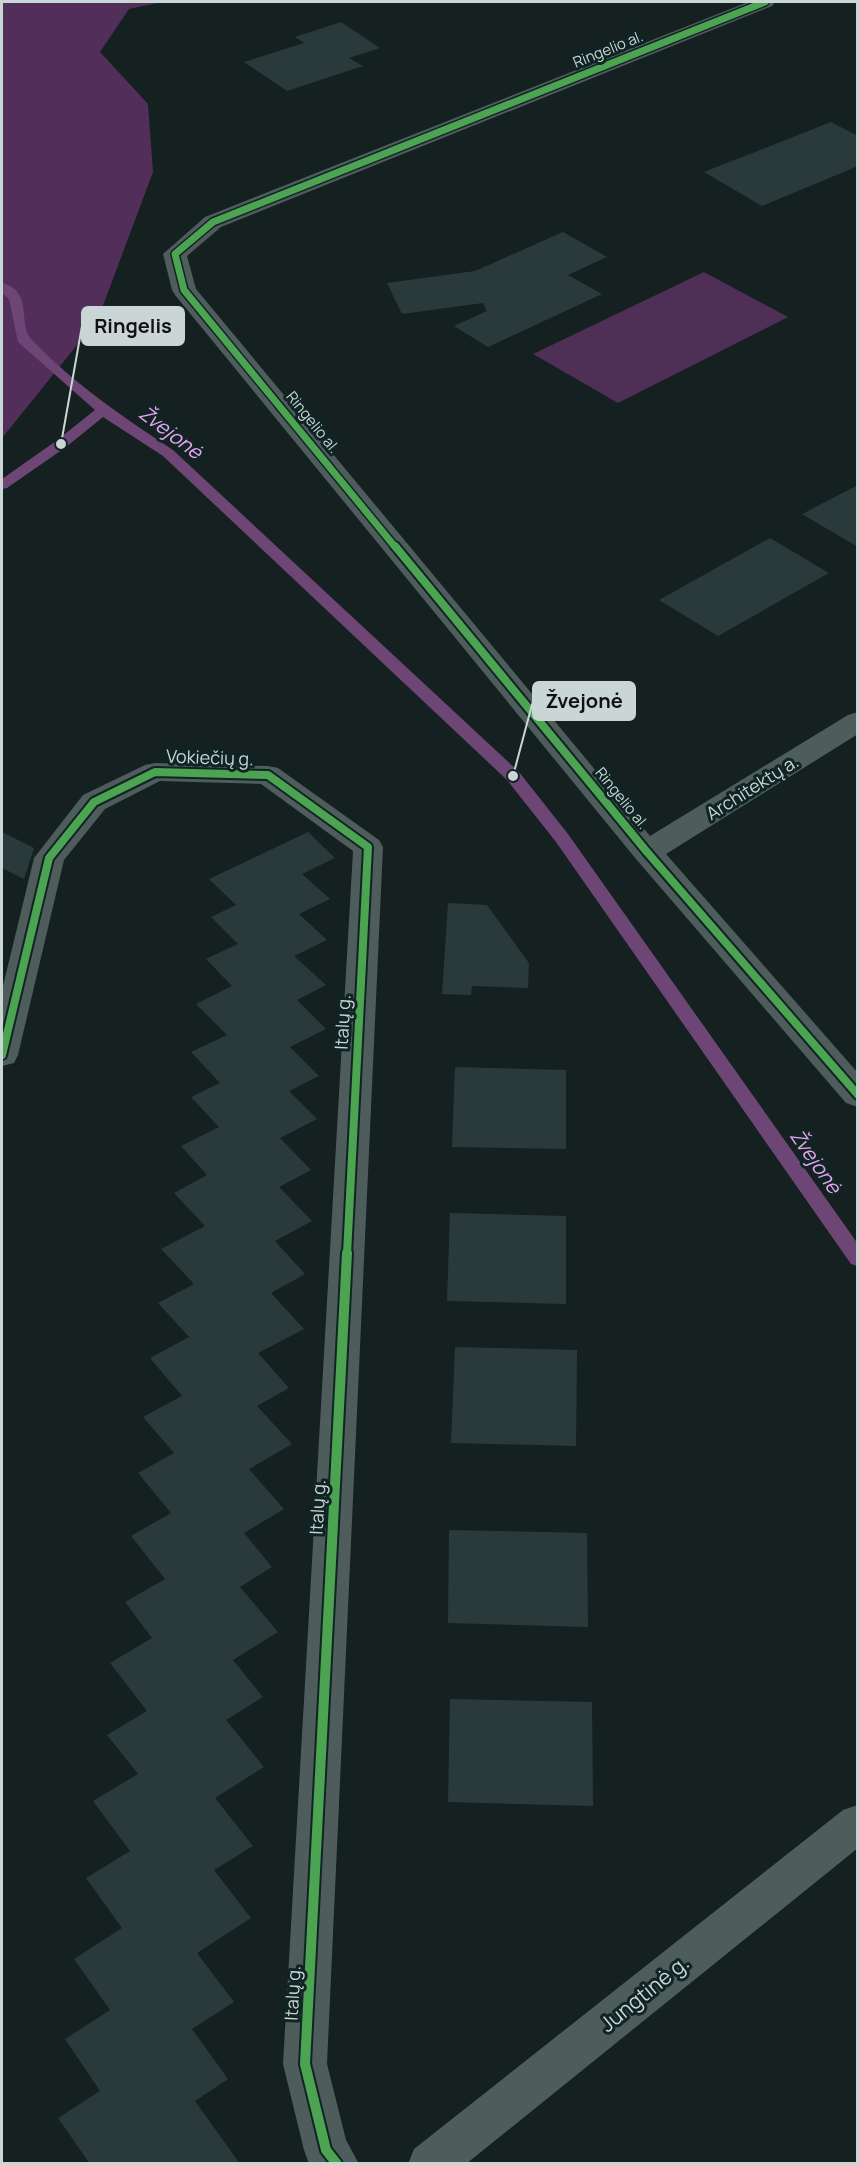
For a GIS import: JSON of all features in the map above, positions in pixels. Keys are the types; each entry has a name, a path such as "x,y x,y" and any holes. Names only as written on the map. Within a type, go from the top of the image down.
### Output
{"street":[{"name":"Ringelio al.","path":"765,2 213,222 175,254 184,290 647,852 858,1095"},
{"name":"Architektų a.","path":"647,852 858,721"},
{"name":"Vokiečių g.","path":"2,1055 49,858 94,802 155,772 268,775 368,847"},
{"name":"Italų g.","path":"337,2163 326,2150 305,2064 368,847"},
{"name":"Jungtinė g.","path":"430,2163 858,1823"}],"shaded area":[{"path":"2,2 162,2 129,9 100,52 148,104 153,172 98,319 2,438"},
{"path":"704,272 788,317 618,403 533,354"}],"building":[{"path":"341,22 380,48 349,58 363,66 287,91 244,62 304,43 295,37"},
{"path":"831,122 858,136 858,166 762,206 704,172"},
{"path":"563,232 607,257 568,275 602,294 488,347 454,326 487,311 483,303 402,314 387,283 475,271"},
{"path":"858,485 858,547 802,514"},
{"path":"770,538 829,573 718,636 659,600"},
{"path":"2,832 34,848 24,879 2,868"},
{"path":"308,832 335,858 302,874 330,899 299,914 327,940 294,956 326,985 297,1000 326,1029 290,1047 319,1076 289,1091 317,1119 280,1138 311,1170 279,1187 312,1221 275,1241 305,1274 271,1293 304,1329 258,1353 289,1388 257,1406 292,1444 249,1469 284,1509 244,1533 272,1567 240,1587 278,1632 233,1660 263,1697 226,1720 264,1767 215,1798 253,1846 214,1870 251,1918 197,1953 234,2002 192,2029 228,2079 195,2101 238,2161 235,2164 90,2164 58,2118 100,2091 65,2039 110,2010 74,1959 122,1928 86,1878 130,1851 93,1801 138,1774 107,1735 147,1711 110,1663 152,1638 125,1602 165,1579 131,1536 171,1513 138,1473 174,1453 143,1417 182,1396 150,1358 189,1337 158,1303 194,1284 161,1249 205,1226 174,1193 207,1175 181,1146 219,1127 191,1097 220,1083 191,1052 227,1035 196,1004 232,986 206,959 238,944 211,917 236,905 209,879"},
{"path":"448,903 487,905 529,963 528,988 472,986 471,995 442,994"},
{"path":"455,1067 566,1070 566,1149 452,1147"},
{"path":"450,1213 566,1216 566,1304 447,1301"},
{"path":"455,1347 577,1350 576,1446 451,1443"},
{"path":"449,1530 587,1533 588,1627 448,1623"},
{"path":"450,1699 592,1702 593,1806 448,1802"}],"waterway":[{"path":"2,287 15,298 23,339 103,410"},
{"path":"2,485 61,444 103,410"},
{"name":"Žvejonė","path":"103,410 168,453 513,776 562,838 858,1259"}],"cycle path":[{"path":"765,2 213,222 175,254 184,290 647,852 858,1095"},
{"path":"2,1055 49,858 94,802 155,772 268,775 368,847 305,2064 326,2150 337,2164"}],"place":[{"name":"Ringelis","path":"61,444"},
{"name":"Žvejonė","path":"513,776"}]}
